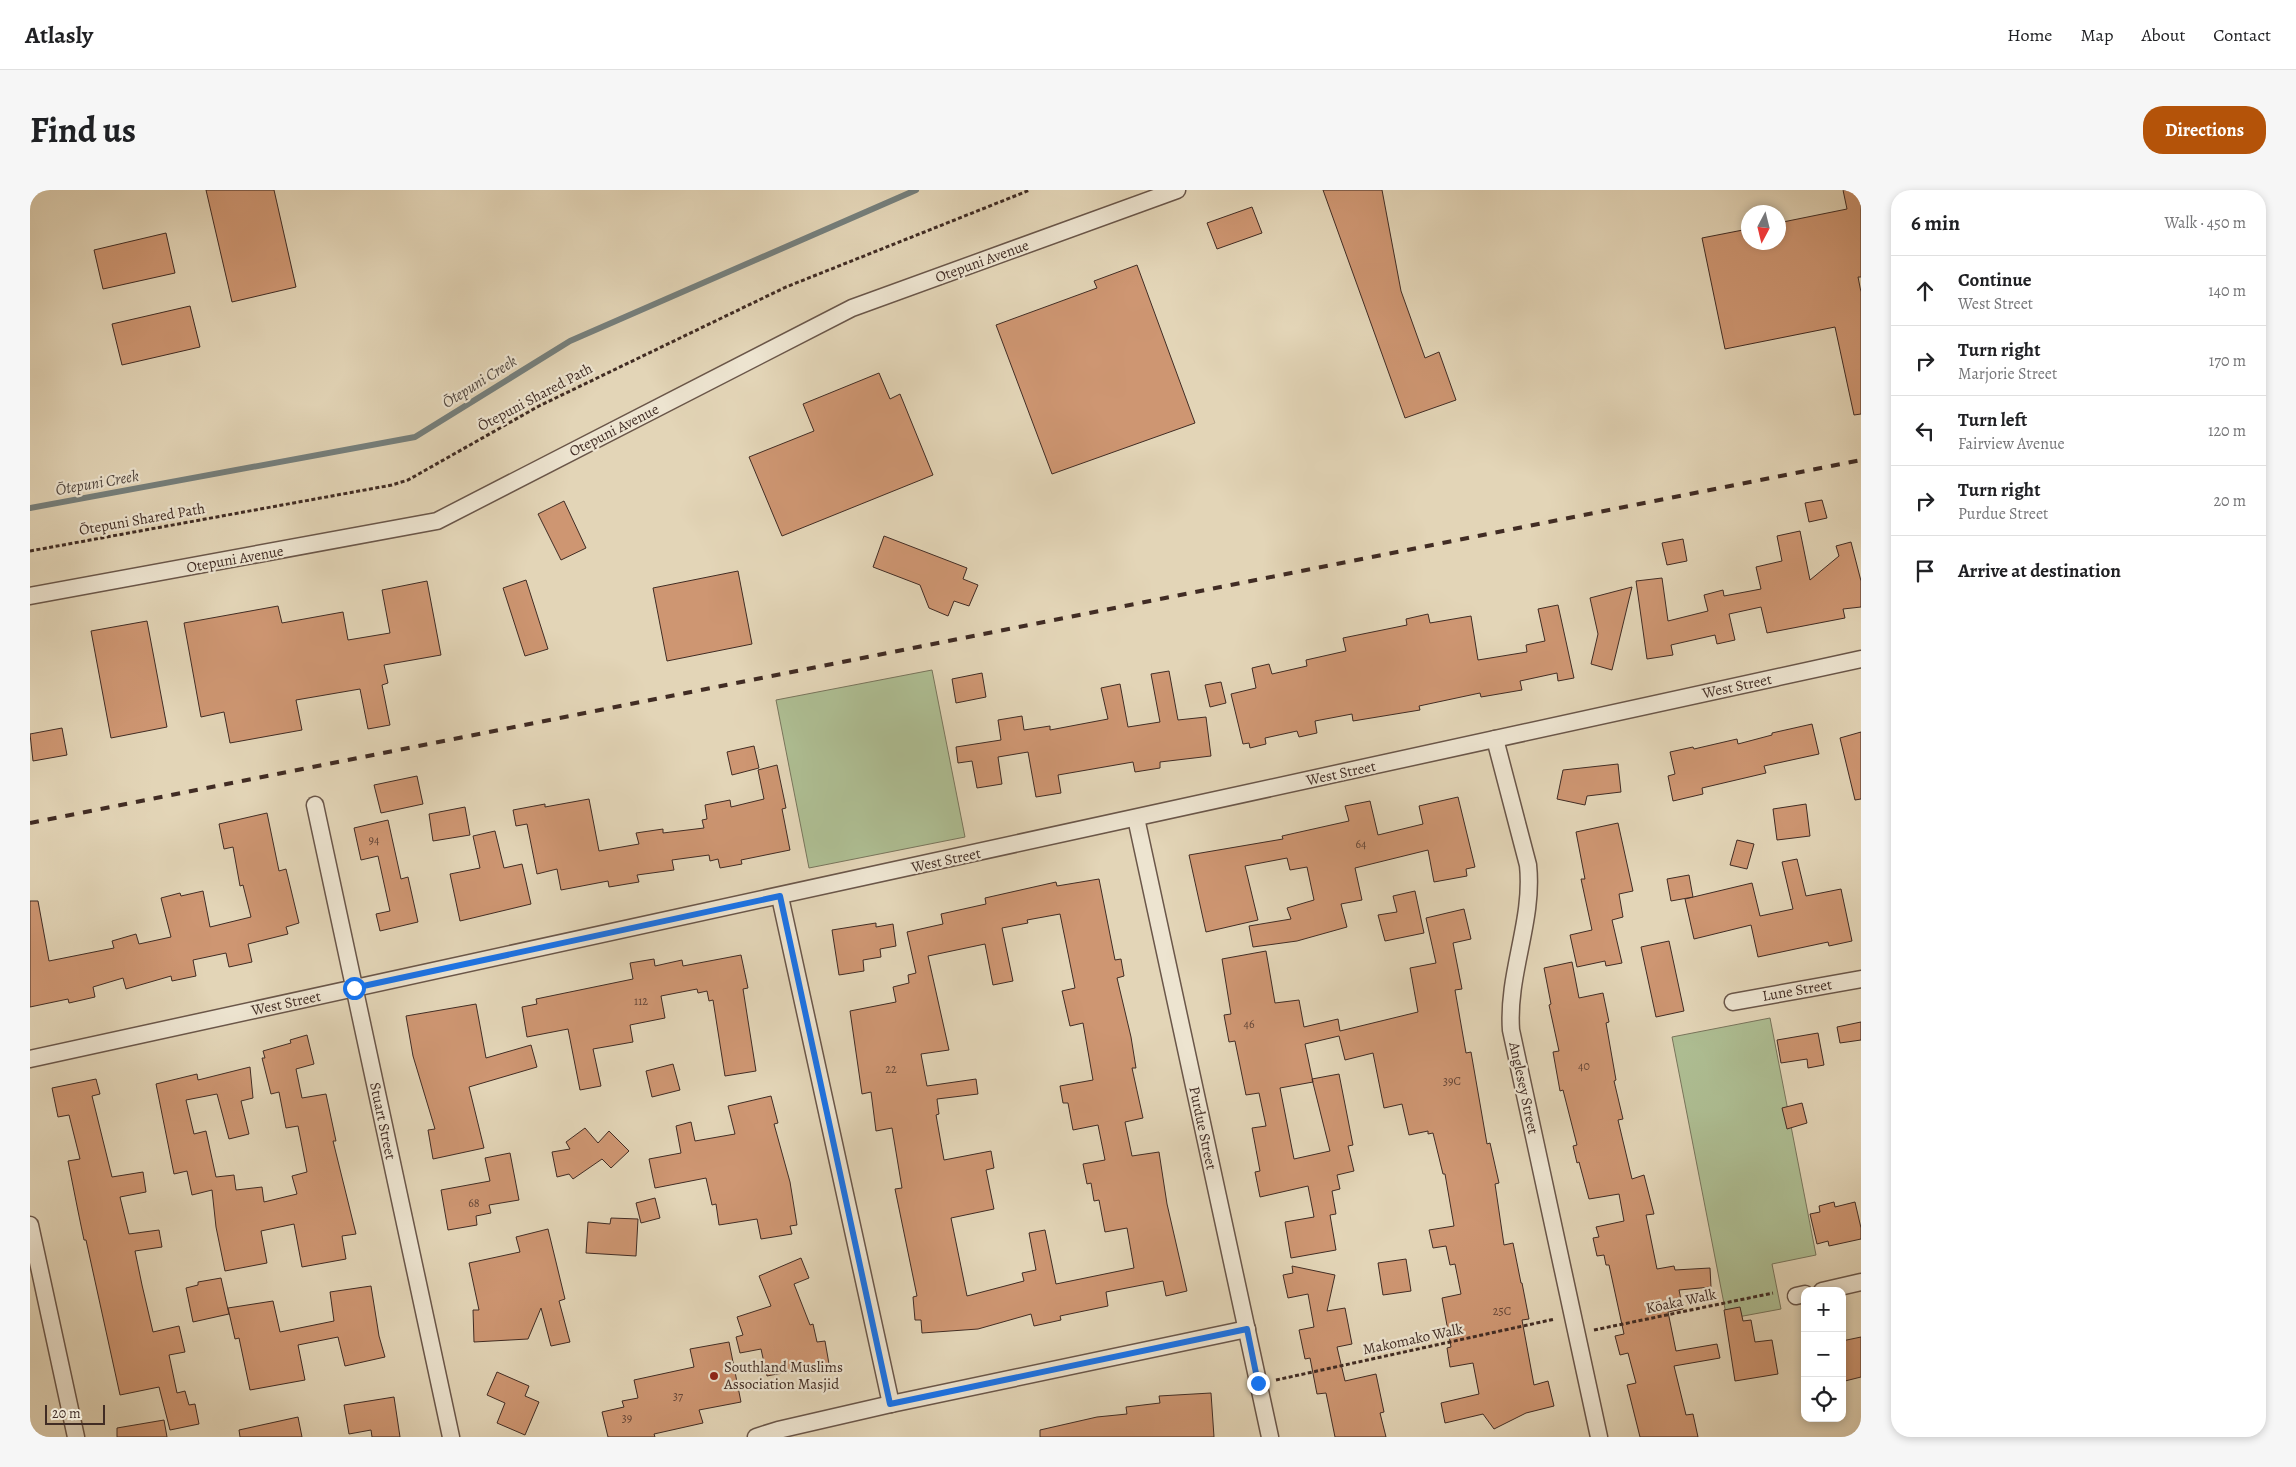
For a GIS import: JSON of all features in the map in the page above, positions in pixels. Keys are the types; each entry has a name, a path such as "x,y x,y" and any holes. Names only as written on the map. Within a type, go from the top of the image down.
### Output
{"street":[{"name":"Otepuni Avenue","path":"30,596 437,521 852,308 1178,190"},
{"name":"West Street","path":"30,1059 1861,659"},
{"name":"Anglesey Street","path":"1495,739 1528,866 1530,886 1528,907 1513,978 1510,1014 1511,1030 1599,1437"},
{"name":"Stuart Street","path":"315,805 451,1437"},
{"name":"Purdue Street","path":"1136,818 1270,1437"},
{"path":"780,896 890,1404"},
{"name":"Lune Street","path":"1732,1002 1861,979"},
{"path":"30,1225 76,1437"},
{"path":"1839,1287 1861,1282"},
{"path":"756,1437 778,1430 890,1404 1247,1329"}],"path":[{"name":"Ōtepuni Shared Path","path":"30,551 392,486 408,480 539,406 786,287 1030,190"},
{"name":"Kōaka Walk","path":"1594,1330 1774,1293"},
{"name":"Makomako Walk","path":"1275,1380 1556,1319"}],"green space":[{"path":"932,670 965,837 809,868 776,700"},
{"path":"1770,1018 1816,1255 1772,1264 1781,1309 1727,1319 1672,1037"}],"building":[{"path":"206,190 274,190 296,287 232,302"},
{"path":"1323,190 1382,190 1401,291 1425,358 1439,352 1456,400 1405,418"},
{"path":"1843,190 1861,190 1861,277 1858,277 1861,292 1861,414 1854,415 1835,327 1725,349 1702,238 1741,230 1741,250 1786,250 1786,221 1847,209"},
{"path":"1252,207 1262,233 1217,249 1207,223"},
{"path":"166,233 175,273 103,289 94,250"},
{"path":"1137,265 1195,423 1052,474 996,325 1097,288 1094,281"},
{"path":"190,306 200,347 122,365 112,324"},
{"path":"879,373 890,399 900,394 933,475 782,536 749,457 814,431 803,404"},
{"path":"1822,500 1827,518 1809,522 1805,503"},
{"path":"564,501 586,548 561,560 538,514"},
{"path":"1800,531 1810,580 1839,556 1836,546 1851,542 1861,581 1861,607 1843,609 1845,618 1767,633 1761,607 1729,614 1735,640 1717,644 1715,635 1671,645 1673,655 1647,659 1636,581 1662,578 1668,621 1708,611 1704,595 1723,590 1724,596 1761,589 1756,567 1782,561 1777,536"},
{"path":"884,536 967,568 963,579 978,585 969,606 954,601 948,616 929,608 920,585 873,567"},
{"path":"1683,539 1687,561 1667,565 1662,543"},
{"path":"738,571 752,644 667,661 653,588"},
{"path":"526,580 548,649 525,656 503,588"},
{"path":"427,581 441,655 384,665 388,683 382,685 390,725 368,729 360,689 296,700 302,730 230,743 224,712 201,717 184,623 278,606 282,623 343,612 348,640 390,633 382,590"},
{"path":"1632,587 1612,670 1591,664 1598,634 1590,598"},
{"path":"1558,605 1574,678 1558,681 1557,673 1520,681 1522,690 1481,697 1480,693 1419,706 1420,710 1353,721 1352,714 1315,721 1317,733 1299,737 1297,731 1265,738 1266,744 1250,748 1249,743 1243,744 1231,694 1256,688 1252,668 1269,664 1272,674 1307,666 1306,660 1346,651 1343,638 1407,625 1406,619 1428,614 1430,623 1471,616 1478,660 1527,652 1526,645 1545,641 1538,609"},
{"path":"147,621 167,727 111,738 91,631"},
{"path":"1169,671 1178,720 1206,717 1211,756 1160,762 1160,768 1135,772 1133,762 1058,775 1061,793 1036,797 1028,752 998,757 1002,784 977,788 972,761 958,763 956,747 1001,740 998,720 1022,716 1024,730 1050,726 1050,730 1108,719 1101,688 1120,684 1128,727 1160,722 1151,674"},
{"path":"982,673 986,697 956,703 952,679"},
{"path":"1221,682 1226,703 1210,707 1205,685"},
{"path":"1812,724 1819,754 1764,766 1766,773 1702,788 1703,794 1673,801 1668,776 1675,774 1670,752 1693,747 1694,749 1737,739 1738,744 1772,735 1772,733"},
{"path":"62,728 67,755 33,761 30,734"},
{"path":"1861,732 1861,799 1855,800 1840,738"},
{"path":"754,746 759,768 732,775 727,752"},
{"path":"1618,764 1621,792 1587,796 1585,805 1557,799 1563,770"},
{"path":"777,765 786,808 782,809 790,850 741,860 742,864 720,868 718,859 710,861 709,855 672,860 674,870 637,875 639,882 609,887 608,881 561,890 557,869 537,874 527,824 516,826 513,810 545,804 545,807 589,799 599,851 639,844 636,833 663,829 663,833 704,828 702,820 707,819 705,805 730,800 731,807 764,799 758,770"},
{"path":"417,776 423,804 381,813 374,785"},
{"path":"1458,797 1475,867 1466,869 1467,876 1434,882 1428,850 1355,868 1362,900 1341,904 1347,927 1297,941 1253,947 1249,926 1291,919 1287,908 1314,900 1307,867 1290,870 1287,858 1245,866 1258,920 1206,932 1189,855 1283,839 1282,836 1349,821 1345,806 1370,801 1378,835 1423,824 1419,806"},
{"path":"1806,804 1810,836 1777,840 1773,809"},
{"path":"465,807 470,835 433,841 429,814"},
{"path":"267,813 279,871 286,869 299,923 286,927 288,934 248,944 252,962 229,967 226,953 193,960 196,976 172,981 171,976 126,989 123,978 93,987 95,997 69,1003 68,999 30,1007 30,901 38,901 49,961 114,948 112,941 136,934 139,944 171,937 161,898 180,893 181,896 203,891 210,927 251,917 243,885 240,886 233,847 224,849 219,824"},
{"path":"388,820 401,879 408,877 418,922 380,931 376,914 390,911 378,856 361,860 354,828"},
{"path":"1618,823 1633,891 1619,894 1623,917 1612,920 1622,963 1606,966 1605,961 1577,967 1570,935 1592,930 1581,879 1585,879 1576,832"},
{"path":"495,831 504,868 522,864 531,904 460,921 450,874 480,868 473,836"},
{"path":"1737,840 1754,844 1747,869 1730,865"},
{"path":"1797,859 1806,896 1841,889 1852,941 1829,946 1828,942 1758,957 1751,925 1694,939 1685,899 1752,883 1760,916 1793,909 1782,862"},
{"path":"1689,875 1693,897 1671,901 1667,879"},
{"path":"1099,879 1115,960 1121,959 1124,976 1117,978 1131,1037 1136,1068 1132,1068 1143,1118 1125,1122 1132,1156 1159,1152 1167,1204 1187,1291 1166,1296 1163,1281 1106,1292 1108,1306 1060,1316 1061,1320 1034,1326 1031,1314 978,1329 922,1333 921,1320 915,1320 913,1297 917,1296 895,1189 902,1188 892,1128 876,1131 871,1092 862,1094 850,1011 896,1002 893,987 909,983 908,975 916,973 907,932 943,924 941,914 986,904 985,898 1056,882 1057,886","holes":["1060,914 1075,988 1062,991 1070,1026 1083,1023 1093,1080 1060,1086 1063,1103 1068,1103 1073,1130 1098,1125 1105,1160 1083,1164 1087,1184 1091,1183 1094,1201 1099,1200 1105,1232 1127,1228 1134,1268 1056,1284 1045,1230 1029,1233 1036,1270 1022,1273 1024,1281 967,1296 951,1218 994,1209 986,1170 994,1168 991,1151 944,1160 936,1115 939,1114 937,1099 978,1094 976,1079 927,1086 921,1054 949,1050 928,956 985,944 993,985 1013,981 1002,928 1028,923 1027,920"]},
{"path":"1415,891 1424,933 1385,941 1378,915 1397,912 1393,896"},
{"path":"1464,909 1471,939 1453,943 1462,989 1455,990 1466,1053 1471,1052 1487,1144 1490,1143 1499,1183 1495,1184 1504,1245 1513,1243 1522,1283 1529,1319 1522,1320 1534,1385 1548,1381 1554,1406 1526,1413 1494,1429 1483,1414 1445,1423 1441,1403 1479,1394 1473,1363 1450,1367 1447,1348 1451,1347 1442,1298 1461,1294 1455,1264 1450,1265 1446,1246 1433,1248 1429,1230 1454,1226 1445,1174 1443,1174 1433,1133 1428,1134 1428,1131 1409,1135 1402,1104 1384,1108 1373,1053 1345,1060 1339,1036 1305,1044 1312,1079 1339,1074 1353,1145 1348,1146 1354,1171 1337,1175 1340,1189 1332,1191 1336,1214 1330,1215 1336,1250 1291,1258 1285,1222 1314,1217 1308,1186 1260,1197 1255,1172 1260,1171 1252,1128 1266,1126 1259,1093 1246,1095 1235,1041 1229,1042 1224,1015 1231,1014 1222,959 1266,951 1275,1003 1299,1000 1304,1027 1338,1019 1340,1031 1418,1012 1410,968 1436,963 1426,918","holes":["1313,1082 1330,1151 1294,1159 1280,1088"]},
{"path":"876,923 876,927 893,924 896,946 880,949 881,957 863,960 864,971 839,975 832,930"},
{"path":"1669,941 1684,1011 1656,1017 1641,947"},
{"path":"741,955 748,988 743,989 756,1071 725,1076 713,1000 709,1001 707,991 698,993 697,989 661,996 665,1018 630,1025 633,1042 593,1049 601,1086 580,1090 568,1029 527,1037 522,1007 537,1004 536,999 633,979 630,963 654,959 655,966 682,960 683,966"},
{"path":"1572,962 1579,998 1603,993 1609,1022 1606,1023 1616,1080 1614,1081 1623,1119 1618,1120 1632,1179 1644,1175 1654,1214 1646,1215 1657,1269 1674,1266 1675,1270 1710,1268 1711,1287 1679,1290 1683,1309 1668,1312 1676,1351 1717,1344 1720,1358 1674,1366 1686,1415 1693,1414 1698,1437 1640,1437 1627,1385 1636,1383 1628,1353 1620,1355 1615,1336 1624,1334 1609,1265 1606,1265 1604,1255 1597,1256 1593,1238 1599,1237 1596,1227 1624,1221 1619,1194 1589,1199 1579,1162 1577,1163 1573,1146 1577,1145 1563,1090 1560,1091 1553,1052 1559,1051 1549,1005 1551,1004 1544,968"},
{"path":"476,1004 486,1058 531,1045 537,1067 469,1087 484,1148 433,1159 428,1130 435,1129 413,1056 406,1016"},
{"path":"1861,1022 1861,1040 1840,1043 1837,1027"},
{"path":"1818,1033 1824,1065 1808,1068 1807,1059 1781,1063 1777,1040"},
{"path":"307,1035 314,1064 296,1069 302,1098 326,1094 336,1141 333,1141 356,1234 342,1236 346,1259 302,1267 294,1224 261,1231 267,1263 225,1271 216,1227 212,1190 192,1195 187,1171 174,1174 156,1084 197,1074 198,1080 250,1067 253,1098 241,1101 249,1134 229,1139 217,1094 186,1100 194,1134 206,1131 216,1177 234,1175 236,1190 262,1187 264,1202 297,1194 292,1176 307,1172 298,1126 286,1128 279,1092 271,1094 262,1058 265,1058 263,1051 291,1043 290,1040"},
{"path":"673,1064 680,1090 652,1097 646,1071"},
{"path":"96,1079 100,1094 92,1096 112,1177 143,1172 146,1192 120,1197 129,1234 159,1230 162,1247 135,1251 142,1285 153,1332 179,1326 185,1352 169,1355 177,1393 185,1391 189,1405 195,1404 199,1424 170,1430 159,1387 120,1395 86,1240 84,1240 68,1161 80,1159 69,1115 58,1117 52,1088"},
{"path":"771,1096 778,1123 774,1124 790,1182 797,1225 790,1226 792,1234 761,1239 757,1219 719,1225 716,1204 712,1205 706,1178 655,1188 649,1159 681,1153 676,1126 691,1122 695,1141 735,1134 728,1106"},
{"path":"1802,1103 1807,1123 1787,1129 1782,1108"},
{"path":"585,1128 598,1143 609,1131 629,1151 611,1168 602,1159 573,1179 569,1174 557,1177 552,1152 570,1149 566,1142"},
{"path":"510,1153 519,1200 489,1205 491,1213 476,1216 477,1225 448,1230 441,1190 490,1181 485,1158"},
{"path":"655,1198 660,1218 641,1223 636,1203"},
{"path":"1834,1202 1835,1207 1855,1202 1861,1228 1861,1239 1829,1246 1828,1241 1817,1244 1810,1214 1820,1212 1819,1206"},
{"path":"611,1218 638,1219 636,1256 586,1253 588,1222 610,1224"},
{"path":"548,1229 565,1299 559,1301 570,1342 551,1346 541,1308 528,1339 474,1342 473,1310 479,1310 469,1263 520,1252 516,1237"},
{"path":"801,1258 809,1278 794,1284 810,1325 813,1324 817,1342 825,1341 829,1364 767,1376 761,1349 740,1353 736,1337 743,1335 737,1317 771,1306 759,1276"},
{"path":"1406,1259 1411,1291 1383,1295 1378,1263"},
{"path":"1292,1266 1335,1275 1327,1311 1345,1308 1352,1344 1337,1347 1345,1381 1376,1374 1384,1412 1380,1413 1386,1437 1335,1437 1326,1393 1317,1394 1310,1358 1305,1359 1299,1330 1314,1327 1308,1294 1288,1298 1283,1275 1293,1273"},
{"path":"221,1278 229,1314 193,1322 186,1288 198,1285 198,1282"},
{"path":"371,1286 379,1336 385,1357 345,1366 338,1337 298,1345 305,1380 250,1390 239,1338 235,1339 228,1308 273,1301 280,1332 334,1321 330,1292"},
{"path":"1740,1307 1743,1321 1751,1320 1755,1342 1772,1340 1778,1374 1735,1381 1724,1310"},
{"path":"1861,1337 1861,1377 1846,1381 1846,1377 1846,1340"},
{"path":"729,1342 741,1402 699,1410 703,1423 654,1434 655,1437 608,1437 602,1412 624,1407 622,1401 638,1398 634,1380 694,1367 690,1349"},
{"path":"497,1372 529,1386 525,1396 539,1402 525,1435 497,1423 505,1403 487,1395"},
{"path":"1211,1393 1214,1437 1040,1437 1040,1430 1097,1417 1127,1414 1126,1407 1160,1403 1159,1396"},
{"path":"394,1397 400,1437 372,1437 371,1430 349,1434 344,1405"},
{"path":"298,1417 302,1437 240,1437 239,1430"},
{"path":"164,1420 167,1437 117,1437 117,1428"}],"waterway":[{"name":"Ōtepuni Creek","path":"30,508 415,437 570,341 916,190"}],"railway":[{"path":"30,823 1861,460"}],"place":[{"name":"Southland Muslims Association Masjid","path":"714,1376"}],"route":[{"path":"354,988 780,896 890,1404 1247,1329 1258,1383"}]}
